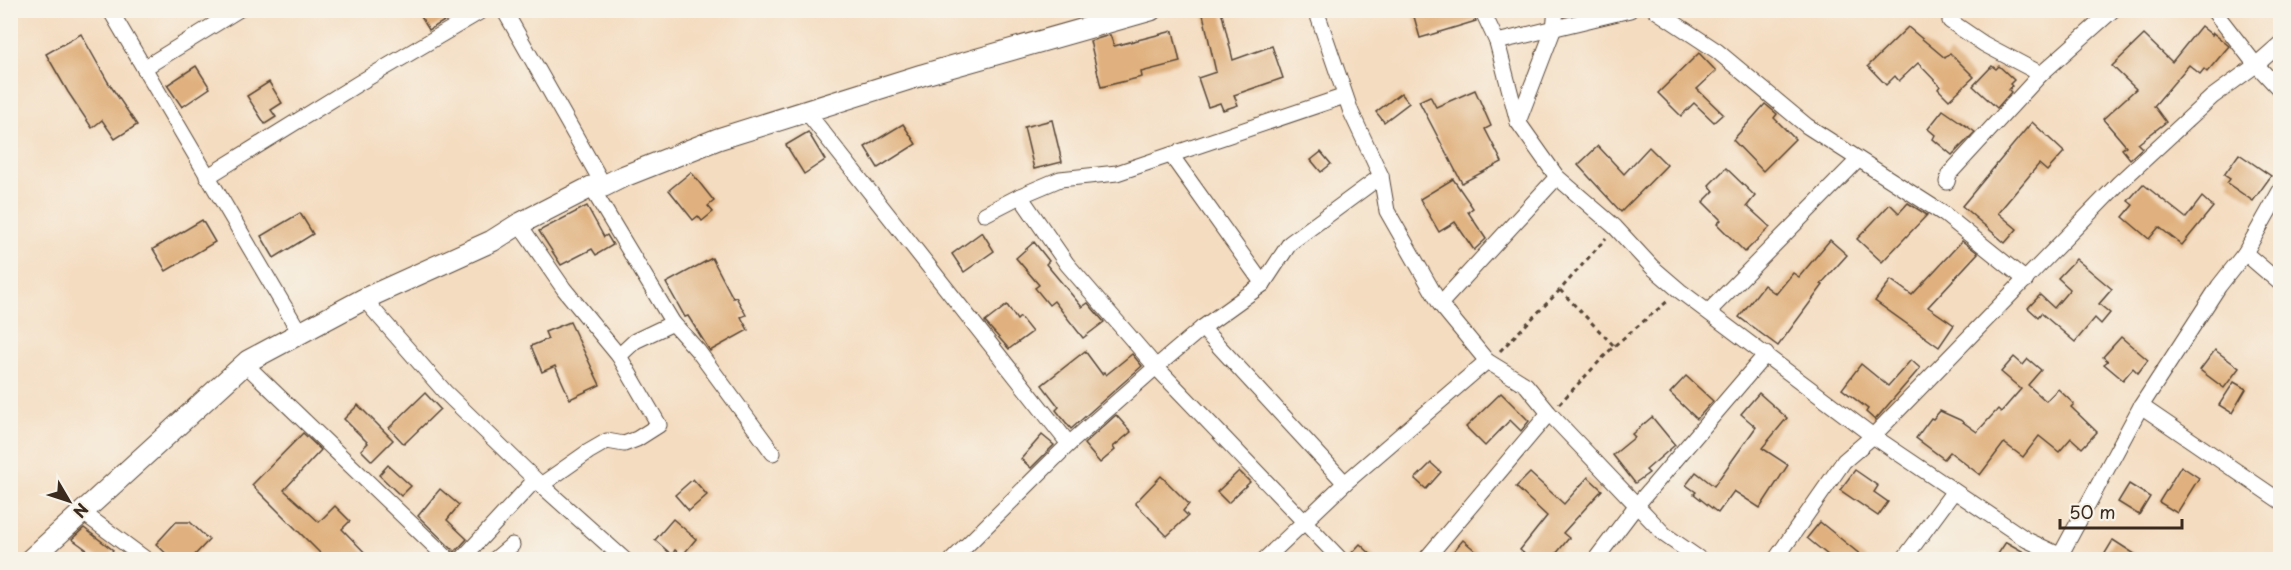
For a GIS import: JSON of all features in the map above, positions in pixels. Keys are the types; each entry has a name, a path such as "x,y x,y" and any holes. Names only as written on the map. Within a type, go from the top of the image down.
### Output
{"street":[{"path":"110,10 300,333"},
{"path":"144,68 238,10"},
{"path":"207,177 358,83 483,10"},
{"path":"504,10 597,186 674,323 698,351 773,453"},
{"path":"30,560 245,364 364,300 492,241 519,224 597,186 718,139 922,75 1151,10"},
{"path":"1316,10 1345,96 1381,176 1387,211 1440,304 1487,361 1526,385 1549,413 1596,460 1636,506 1665,535 1701,560"},
{"path":"1482,10 1497,42 1518,122 1557,177 1615,227 1652,267 1680,291 1873,436 2027,540 2065,557 2140,406 2219,286 2245,253 2280,191"},
{"path":"1518,122 1554,28 1556,10"},
{"path":"1565,10 1582,22"},
{"path":"1497,42 1630,10"},
{"path":"1655,10 1717,51 1807,126 1944,214 2026,280"},
{"path":"1947,182 1949,174 2041,74 2113,10"},
{"path":"2213,10 2256,65 2280,90"},
{"path":"1950,21 1984,44 2041,74"},
{"path":"1775,560 1844,461 1873,436 2119,183 2212,97 2256,65 2280,44"},
{"path":"985,214 1020,196 1060,180 1117,173 1345,96"},
{"path":"806,111 1069,444"},
{"path":"1171,154 1263,284"},
{"path":"1709,311 1858,160"},
{"path":"958,557 1069,444 1202,328 1263,284 1290,243 1381,176"},
{"path":"1440,304 1557,177"},
{"path":"1020,196 1067,264 1156,367 1341,560"},
{"path":"461,560 538,482 607,441 624,444 637,439 659,424 619,356 564,289 519,224"},
{"path":"2245,253 2280,283"},
{"path":"364,300 445,392 538,482 625,560"},
{"path":"619,356 635,341 674,323"},
{"path":"1202,328 1345,483"},
{"path":"1595,560 1636,506 1766,354"},
{"path":"1264,560 1345,483 1487,361"},
{"path":"245,364 448,560"},
{"path":"2140,406 2280,501"},
{"path":"1425,560 1549,413"},
{"path":"1903,560 1954,490"},
{"path":"82,512 147,560"},
{"path":"494,560 512,545"}],"path":[{"path":"1487,361 1508,345 1615,227"},
{"path":"1560,290 1614,346"},
{"path":"1549,413 1614,346 1680,291"}],"building":[{"path":"417,10 463,10 429,30"},
{"path":"1202,10 1221,10 1233,60 1272,46 1283,78 1234,95 1238,105 1223,110 1220,103 1208,107 1198,78 1216,72"},
{"path":"1416,10 1472,10 1476,21 1420,38 1413,13 1416,13"},
{"path":"2201,26 2229,46 2207,72 2204,69 2200,74 2189,65 2154,106 2166,122 2138,144 2142,148 2130,159 2122,149 2126,146 2103,119 2136,89 2112,66 2144,35 2172,62"},
{"path":"1908,27 1945,58 1950,53 1974,77 1949,100 1938,89 1940,86 1918,63 1899,81 1895,76 1886,85 1868,66"},
{"path":"1173,31 1180,62 1141,72 1142,77 1101,87 1090,41 1110,35 1114,46"},
{"path":"81,34 108,82 137,125 115,139 102,120 92,128 46,54"},
{"path":"1699,53 1716,71 1697,89 1723,114 1714,122 1694,103 1681,116 1658,93"},
{"path":"196,66 210,88 182,107 167,85"},
{"path":"1992,66 1996,69 1999,66 2014,80 2010,84 2011,92 1997,108 1973,86"},
{"path":"269,82 282,103 271,110 276,117 265,124 247,96"},
{"path":"1475,90 1491,126 1485,129 1502,162 1462,183 1419,101 1430,96 1436,107"},
{"path":"1401,93 1409,103 1384,122 1376,112"},
{"path":"1765,104 1777,114 1774,118 1795,139 1763,171 1733,140"},
{"path":"1943,110 1975,132 1952,155 1933,139 1935,135 1928,129"},
{"path":"1052,120 1062,162 1034,169 1024,127"},
{"path":"2032,122 2064,152 2047,171 2039,164 1998,213 2017,229 2005,243 1962,206"},
{"path":"903,124 916,144 878,168 865,147"},
{"path":"808,132 825,160 804,174 786,145"},
{"path":"1598,146 1624,174 1649,147 1667,165 1621,212 1578,165"},
{"path":"1321,152 1331,164 1321,172 1311,160"},
{"path":"2239,154 2271,176 2253,201 2227,183 2230,179 2224,175"},
{"path":"1726,168 1755,196 1747,206 1770,227 1745,252 1717,224 1721,220 1703,202 1714,191 1709,185"},
{"path":"691,172 714,201 708,206 713,212 702,221 698,216 693,220 669,190"},
{"path":"1453,179 1473,208 1468,212 1486,239 1474,250 1455,222 1439,232 1420,199"},
{"path":"2143,184 2186,218 2202,197 2213,207 2182,245 2159,227 2149,239 2123,217 2133,205 2128,201"},
{"path":"1908,203 1927,215 1882,262 1857,239 1890,204 1899,213"},
{"path":"587,206 604,237 607,235 613,245 596,255 592,249 561,265 539,231"},
{"path":"300,213 313,234 274,258 261,236"},
{"path":"202,220 215,242 166,271 153,249"},
{"path":"982,232 994,251 964,272 952,254"},
{"path":"1830,240 1847,255 1821,284 1823,285 1778,346 1739,317 1764,285 1776,294 1793,273 1799,277"},
{"path":"1962,241 1978,253 1928,307 1954,325 1939,347 1875,301 1891,280 1912,295"},
{"path":"1034,242 1049,261 1046,264 1082,307 1088,303 1104,322 1083,338 1054,301 1049,305 1035,288 1039,285 1016,258"},
{"path":"712,258 733,298 736,297 746,315 741,317 748,330 710,351 688,316 685,317 666,283"},
{"path":"2076,259 2112,289 2099,304 2110,313 2101,324 2095,318 2075,342 2041,313 2038,317 2028,308 2040,295 2054,308 2070,289 2058,278"},
{"path":"1007,305 1017,320 1020,317 1032,332 1009,349 985,322"},
{"path":"570,322 600,385 570,399 555,366 542,372 531,346 548,339 545,332"},
{"path":"2121,337 2148,360 2138,373 2133,368 2123,380 2104,364 2108,361 2103,357"},
{"path":"2215,350 2239,368 2224,388 2200,370"},
{"path":"1085,351 1102,374 1104,372 1106,375 1132,354 1142,366 1071,429 1056,410 1059,407 1042,385"},
{"path":"2014,357 2023,365 2028,359 2041,370 2028,385 2046,401 2058,389 2074,404 2071,407 2097,432 2082,448 2071,438 2059,452 2039,436 2023,457 2004,443 1980,475 1950,452 1944,459 1916,438 1931,418 1933,419 1940,411 1960,420 1977,432 1998,409 2001,412 2021,389 2001,372"},
{"path":"1911,360 1920,368 1875,420 1866,412 1868,409 1842,389 1861,364 1888,386"},
{"path":"1686,376 1713,401 1697,419 1670,393"},
{"path":"2234,382 2246,389 2232,413 2219,405"},
{"path":"425,393 440,409 404,444 389,428"},
{"path":"1501,393 1529,421 1521,431 1510,420 1485,446 1466,427"},
{"path":"1759,393 1787,418 1762,448 1788,465 1760,508 1734,491 1718,513 1686,485 1696,472 1714,486 1756,427 1741,414"},
{"path":"358,405 393,440 372,461 361,450 368,443 344,419"},
{"path":"1116,415 1131,432 1113,447 1115,450 1100,463 1084,444"},
{"path":"1652,417 1675,445 1646,470 1649,473 1635,483 1613,455 1635,437 1632,434"},
{"path":"303,433 321,450 284,490 319,522 335,506 350,521 342,529 372,560 327,560 252,485"},
{"path":"1042,435 1054,445 1031,468 1021,459"},
{"path":"1431,463 1441,472 1426,489 1415,479"},
{"path":"388,465 411,486 401,496 379,475"},
{"path":"2181,466 2199,478 2177,513 2159,502"},
{"path":"1855,470 1878,486 1874,492 1888,502 1878,516 1840,490"},
{"path":"1239,471 1250,482 1228,503 1217,492"},
{"path":"1530,473 1564,504 1588,477 1602,490 1563,533 1569,538 1551,560 1532,560 1520,550 1547,516 1516,487"},
{"path":"1161,476 1189,504 1183,511 1188,516 1167,536 1135,503"},
{"path":"693,479 707,495 689,511 675,495"},
{"path":"2129,484 2150,497 2139,515 2118,502"},
{"path":"440,489 459,505 447,520 467,539 455,552 418,516"},
{"path":"673,519 696,539 682,556 675,550 672,555 655,540"},
{"path":"176,522 190,522 209,540 190,560 173,560 156,544"},
{"path":"1820,522 1867,560 1834,560 1807,538"},
{"path":"84,528 113,550 106,560 101,560 72,539"},
{"path":"1463,540 1486,560 1446,560"},
{"path":"2113,540 2144,560 2101,560"},
{"path":"2006,542 2038,560 1994,560"},
{"path":"1360,544 1377,560 1351,560 1349,556"}]}
